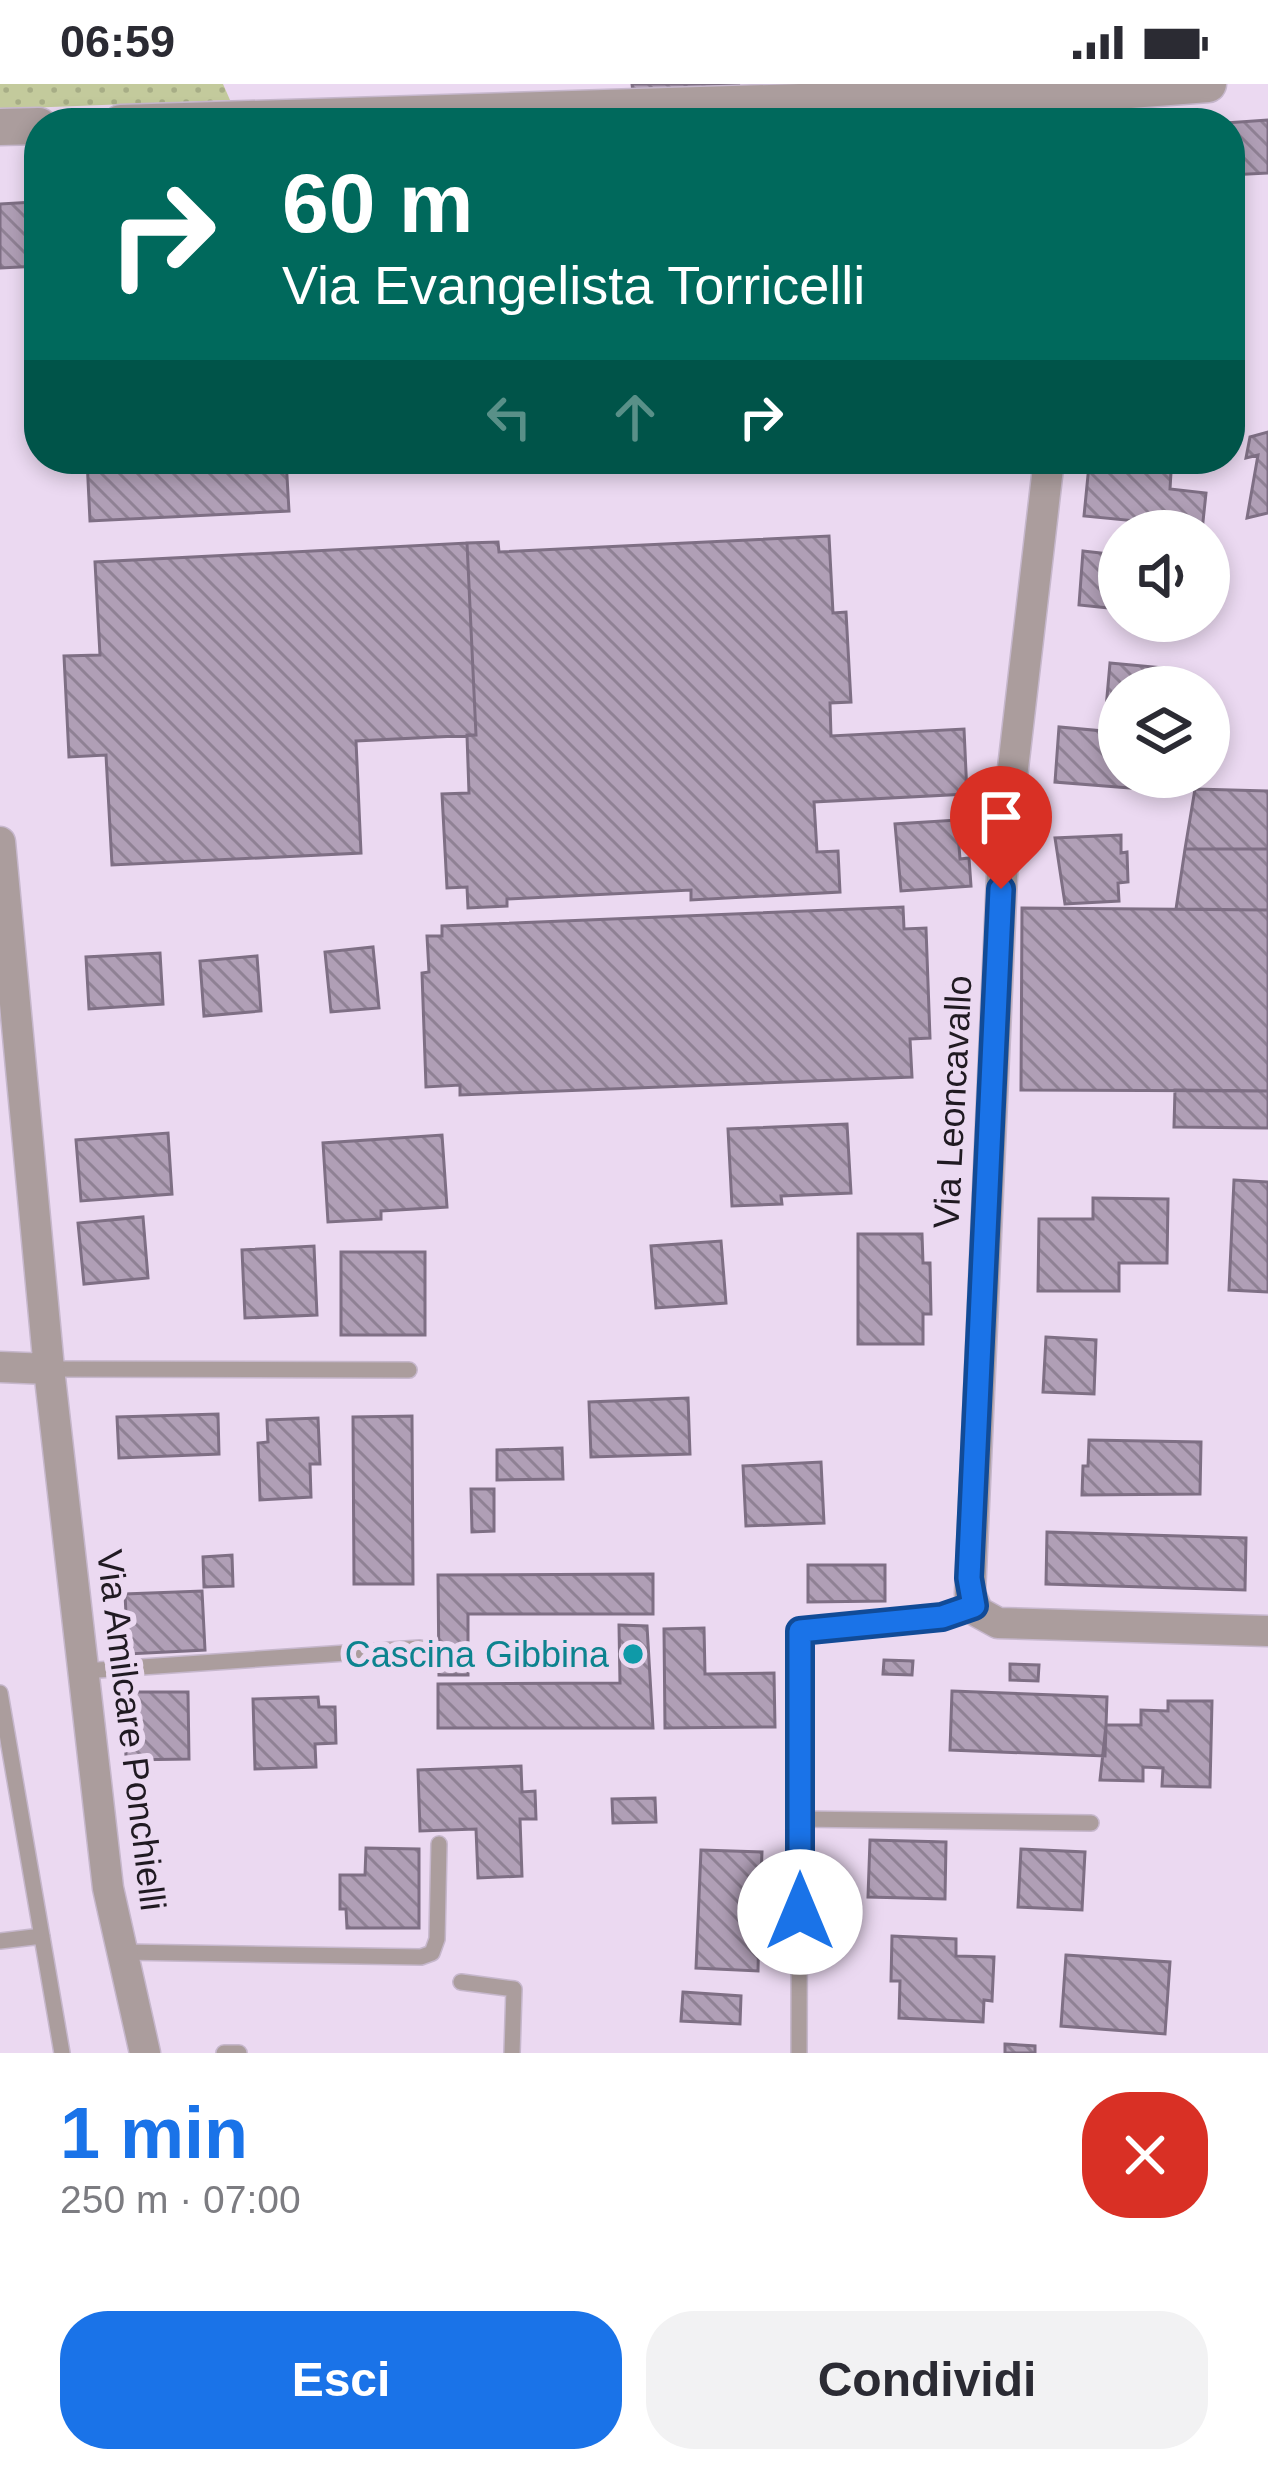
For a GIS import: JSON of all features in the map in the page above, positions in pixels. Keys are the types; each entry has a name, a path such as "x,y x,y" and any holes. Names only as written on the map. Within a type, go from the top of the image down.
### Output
{"street":[{"path":"1089,108 1208,84"},
{"name":"Via Leoncavallo","path":"974,1606 970,1554 1003,854 1047,474"},
{"name":"Via Amilcare Ponchielli","path":"0,842 49,1369 108,1888 145,2053"},
{"path":"0,1367 49,1369"},
{"path":"974,1606 998,1623 1268,1631"}],"lane":[{"path":"49,1369 410,1370"},
{"path":"799,2053 800,1631 942,1617 974,1606"},
{"path":"83,1671 420,1648"},
{"path":"0,1693 62,2053"},
{"path":"800,1819 1091,1823"},
{"path":"122,1952 422,1957 432,1952 437,1940 439,1844"},
{"path":"0,1941 42,1936"},
{"path":"461,1982 514,1989 512,2053"},
{"path":"224,2053 239,2053"}],"green space":[{"path":"0,84 223,84 230,100 24,108 0,109"}],"building":[{"path":"632,84 740,84 634,100"},
{"path":"1268,120 1268,173 1245,174 1245,122"},
{"path":"24,203 24,267 0,268 0,204"},
{"path":"1268,432 1268,513 1247,518 1258,455 1246,458 1250,437"},
{"path":"88,474 287,474 289,511 90,521"},
{"path":"1088,474 1171,474 1170,489 1206,493 1204,510 1098,510 1098,517 1084,516"},
{"path":"829,536 833,613 846,612 851,702 830,703 831,736 964,729 967,794 814,802 817,852 838,851 840,892 691,900 691,890 507,899 507,906 468,908 467,887 447,888 442,794 469,793 467,735 476,735 467,543 498,542 499,552"},
{"path":"467,543 476,735 356,741 361,853 112,865 106,755 69,757 64,656 100,655 95,562"},
{"path":"1083,551 1098,553 1098,607 1079,605"},
{"path":"1059,727 1098,730 1098,785 1055,782"},
{"path":"1230,790 1268,791 1268,849 1185,849 1194,798 1230,798"},
{"path":"957,820 960,859 969,858 971,886 901,891 895,824"},
{"path":"1121,835 1128,882 1118,883 1119,901 1065,904 1055,838"},
{"path":"1185,849 1268,849 1268,910 1176,909"},
{"path":"903,907 904,929 926,928 930,1038 910,1039 912,1077 460,1095 460,1085 426,1087 422,973 429,972 427,936 442,936 442,926"},
{"path":"1022,908 1268,910 1268,1091 1021,1090"},
{"path":"373,947 379,1008 331,1012 325,952"},
{"path":"160,953 163,1004 89,1009 86,957"},
{"path":"257,956 261,1011 204,1016 200,961"},
{"path":"1175,1090 1268,1091 1268,1128 1174,1127"},
{"path":"847,1124 851,1193 781,1196 782,1204 732,1206 728,1129"},
{"path":"168,1133 172,1194 81,1201 76,1140"},
{"path":"442,1135 447,1207 381,1211 381,1219 328,1222 323,1143"},
{"path":"1234,1180 1268,1182 1268,1292 1229,1290"},
{"path":"1093,1198 1168,1199 1167,1263 1119,1263 1119,1291 1038,1291 1039,1219 1093,1219"},
{"path":"143,1217 148,1278 84,1284 78,1223"},
{"path":"858,1234 922,1234 923,1263 930,1263 931,1314 923,1314 923,1344 858,1344"},
{"path":"721,1241 726,1303 656,1308 651,1246"},
{"path":"314,1246 317,1315 245,1318 242,1250"},
{"path":"341,1252 425,1252 425,1335 341,1335"},
{"path":"1046,1337 1096,1340 1094,1394 1043,1392"},
{"path":"688,1398 690,1454 591,1457 589,1402"},
{"path":"218,1414 219,1454 119,1458 117,1417"},
{"path":"412,1416 413,1584 354,1584 353,1417"},
{"path":"318,1418 320,1464 310,1464 311,1497 260,1500 258,1443 268,1442 267,1420"},
{"path":"1089,1440 1201,1442 1200,1494 1082,1495"},
{"path":"562,1448 563,1479 497,1480 497,1450"},
{"path":"821,1462 824,1523 746,1526 743,1466"},
{"path":"471,1489 494,1489 494,1531 472,1532"},
{"path":"1047,1532 1246,1538 1245,1590 1046,1584"},
{"path":"232,1555 233,1586 204,1587 203,1557"},
{"path":"808,1565 885,1565 885,1601 808,1602"},
{"name":"Cascina Gibbina","path":"653,1574 653,1614 468,1614 468,1675 439,1675 438,1575"},
{"path":"202,1591 205,1650 128,1654 125,1594"},
{"name":"Cascina Gibbina","path":"619,1625 647,1626 653,1728 438,1728 438,1684 620,1683"},
{"path":"704,1628 705,1674 774,1673 775,1727 665,1728 664,1629"},
{"path":"884,1660 913,1661 912,1675 883,1674"},
{"path":"1010,1664 1039,1665 1038,1681 1010,1680"},
{"path":"952,1691 1107,1697 1105,1756 950,1750"},
{"path":"125,1692 188,1692 189,1759 126,1760"},
{"path":"318,1697 319,1707 335,1707 336,1743 315,1744 316,1767 255,1769 253,1699"},
{"path":"1168,1701 1212,1701 1210,1787 1162,1786 1163,1768 1143,1767 1143,1781 1100,1780 1106,1725 1141,1725 1141,1710 1168,1711"},
{"path":"521,1766 522,1792 535,1791 536,1819 520,1819 522,1876 478,1878 476,1829 420,1831 418,1770"},
{"path":"655,1798 656,1822 613,1823 612,1799"},
{"path":"870,1840 946,1842 945,1899 868,1897"},
{"path":"366,1848 419,1849 419,1928 347,1928 346,1909 340,1909 340,1875 365,1875"},
{"path":"1021,1849 1085,1852 1082,1910 1018,1907"},
{"path":"701,1850 762,1852 760,1901 770,1902 769,1926 759,1926 758,1971 696,1968"},
{"path":"892,1936 956,1939 956,1956 994,1957 992,2001 984,2000 983,2022 899,2018 900,1981 891,1981"},
{"path":"1066,1955 1170,1962 1165,2034 1061,2026"},
{"path":"683,1992 741,1996 740,2024 681,2021"},
{"path":"1005,2044 1035,2046 1035,2053 1005,2053"}],"place":[{"name":"Cascina Gibbina","path":"633,1654"}],"route":[{"path":"800,1912 800,1631 942,1617 974,1606 969,1578 1001,889"}]}
